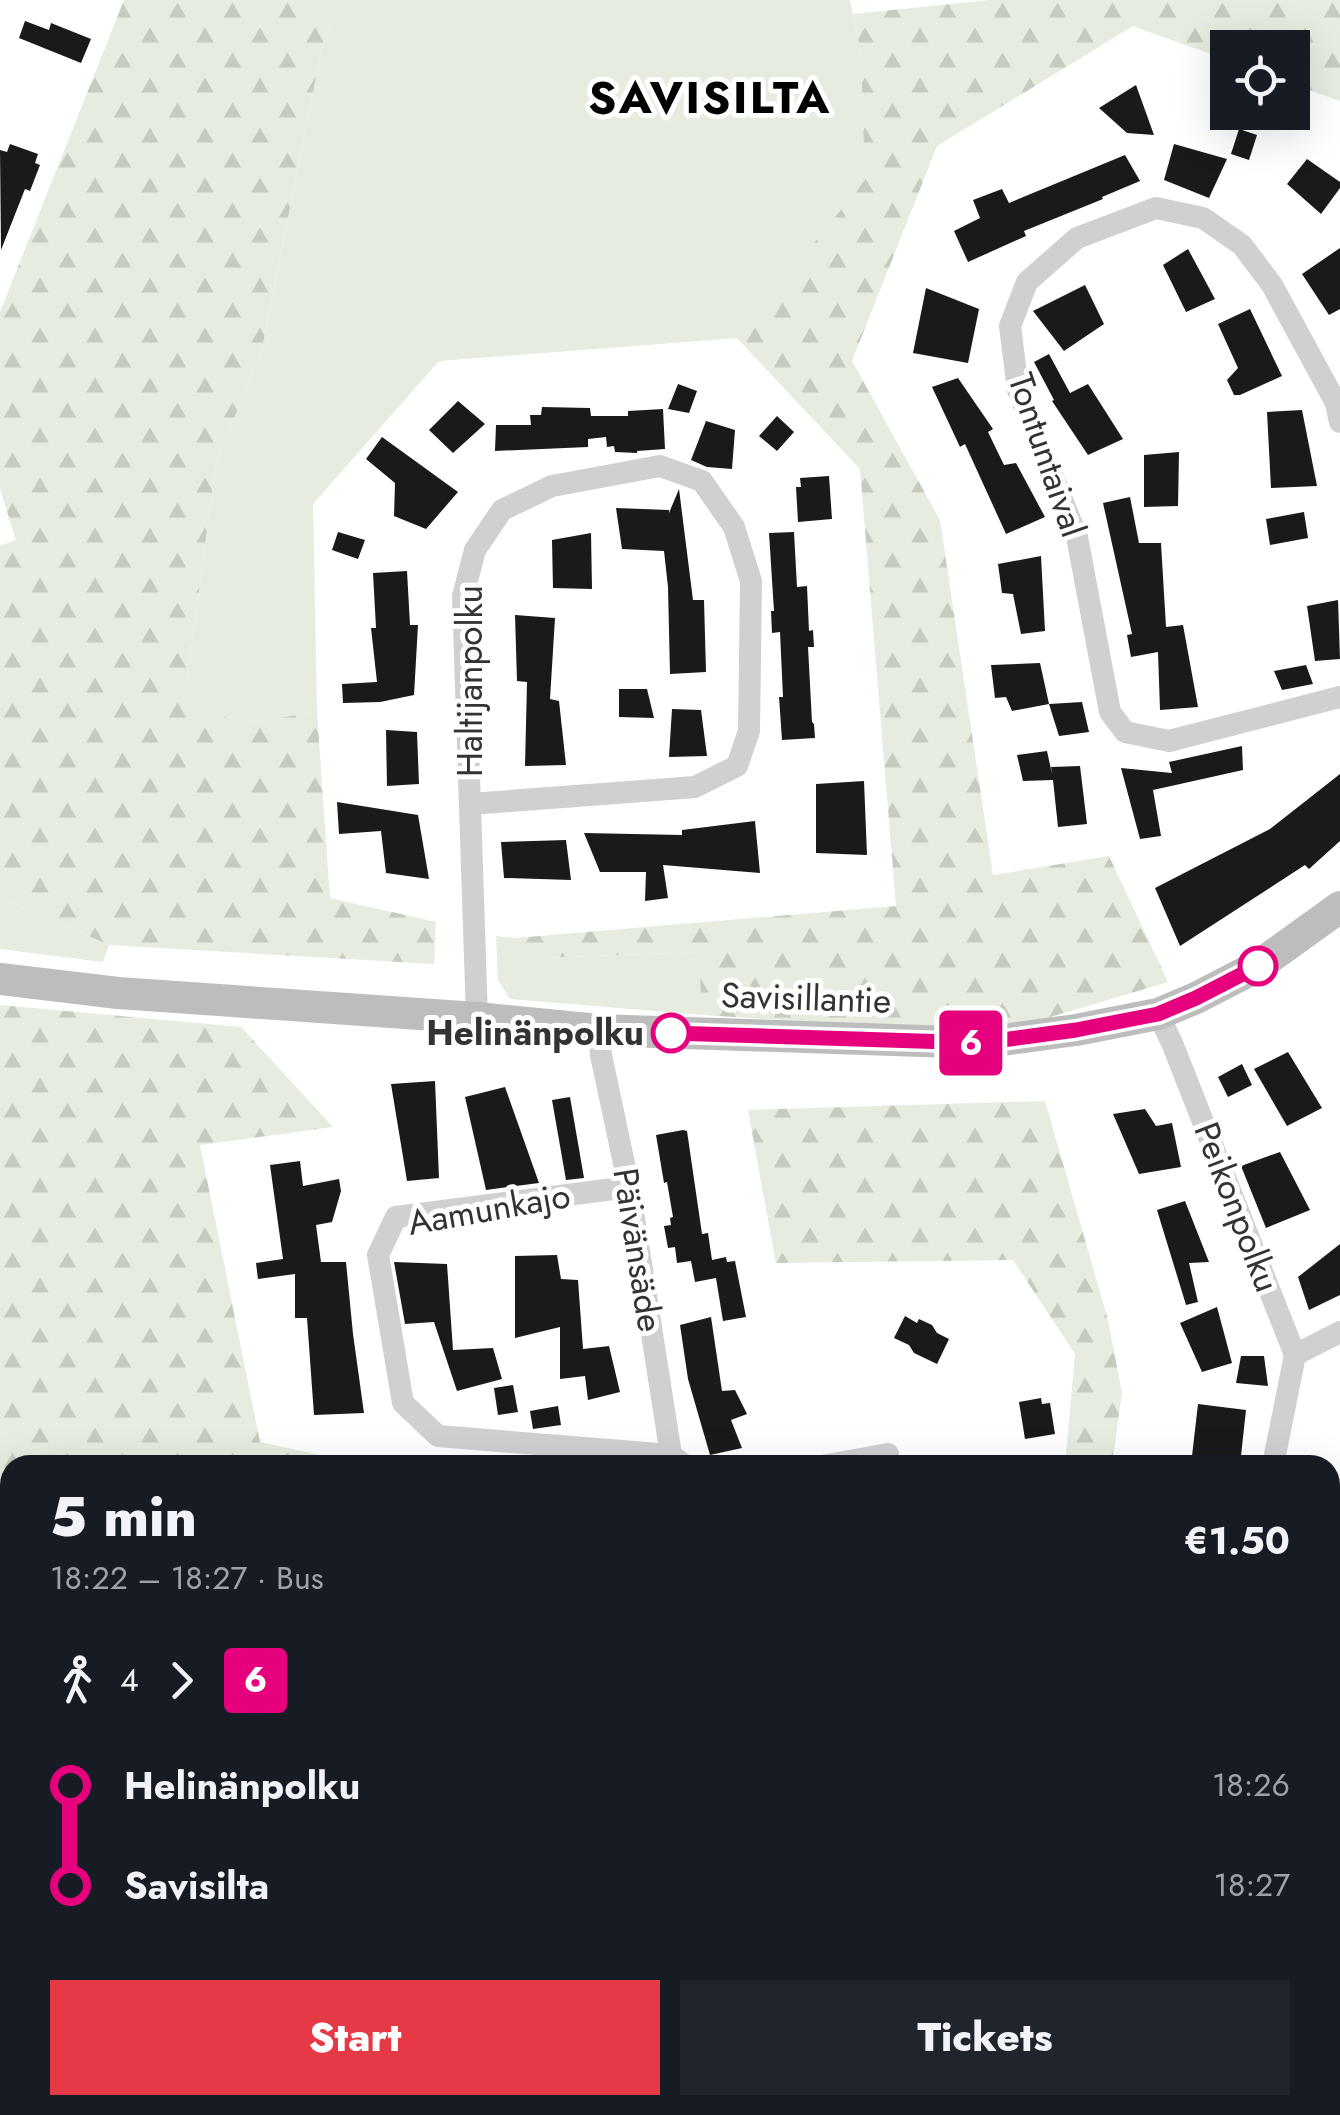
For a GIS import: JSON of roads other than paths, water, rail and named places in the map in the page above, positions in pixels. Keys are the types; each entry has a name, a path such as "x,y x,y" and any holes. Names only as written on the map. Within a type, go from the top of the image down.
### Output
{"street":[{"name":"Tontuntaival","path":"1340,422 1336,403 1272,285 1242,245 1203,218 1156,208 1077,238 1027,282 1010,326 1018,390 1077,537 1110,712 1126,732 1169,741 1340,698"},
{"name":"Haltijanpolku","path":"470,804 695,788 737,766 749,731 751,581 734,527 702,481 660,466 552,486 502,510 475,550 464,596 470,804 478,1018"},
{"name":"Savisillantie","path":"0,979 118,994 599,1030 980,1043 1158,1014 1258,966 1340,907"},
{"name":"Peikonpolku","path":"1158,1014 1295,1355"},
{"name":"Päivänsäde","path":"599,1030 677,1455"},
{"name":"Aamunkajo","path":"628,1455 438,1436 404,1403 378,1255 396,1217 629,1188"},
{"path":"1274,1455 1295,1355 1340,1332"},
{"path":"882,1455 888,1454"}],"place":[{"name":"Helinänpolku","path":"671,1033"}],"district":[{"name":"SAVISILTA","path":"710,97"}]}
